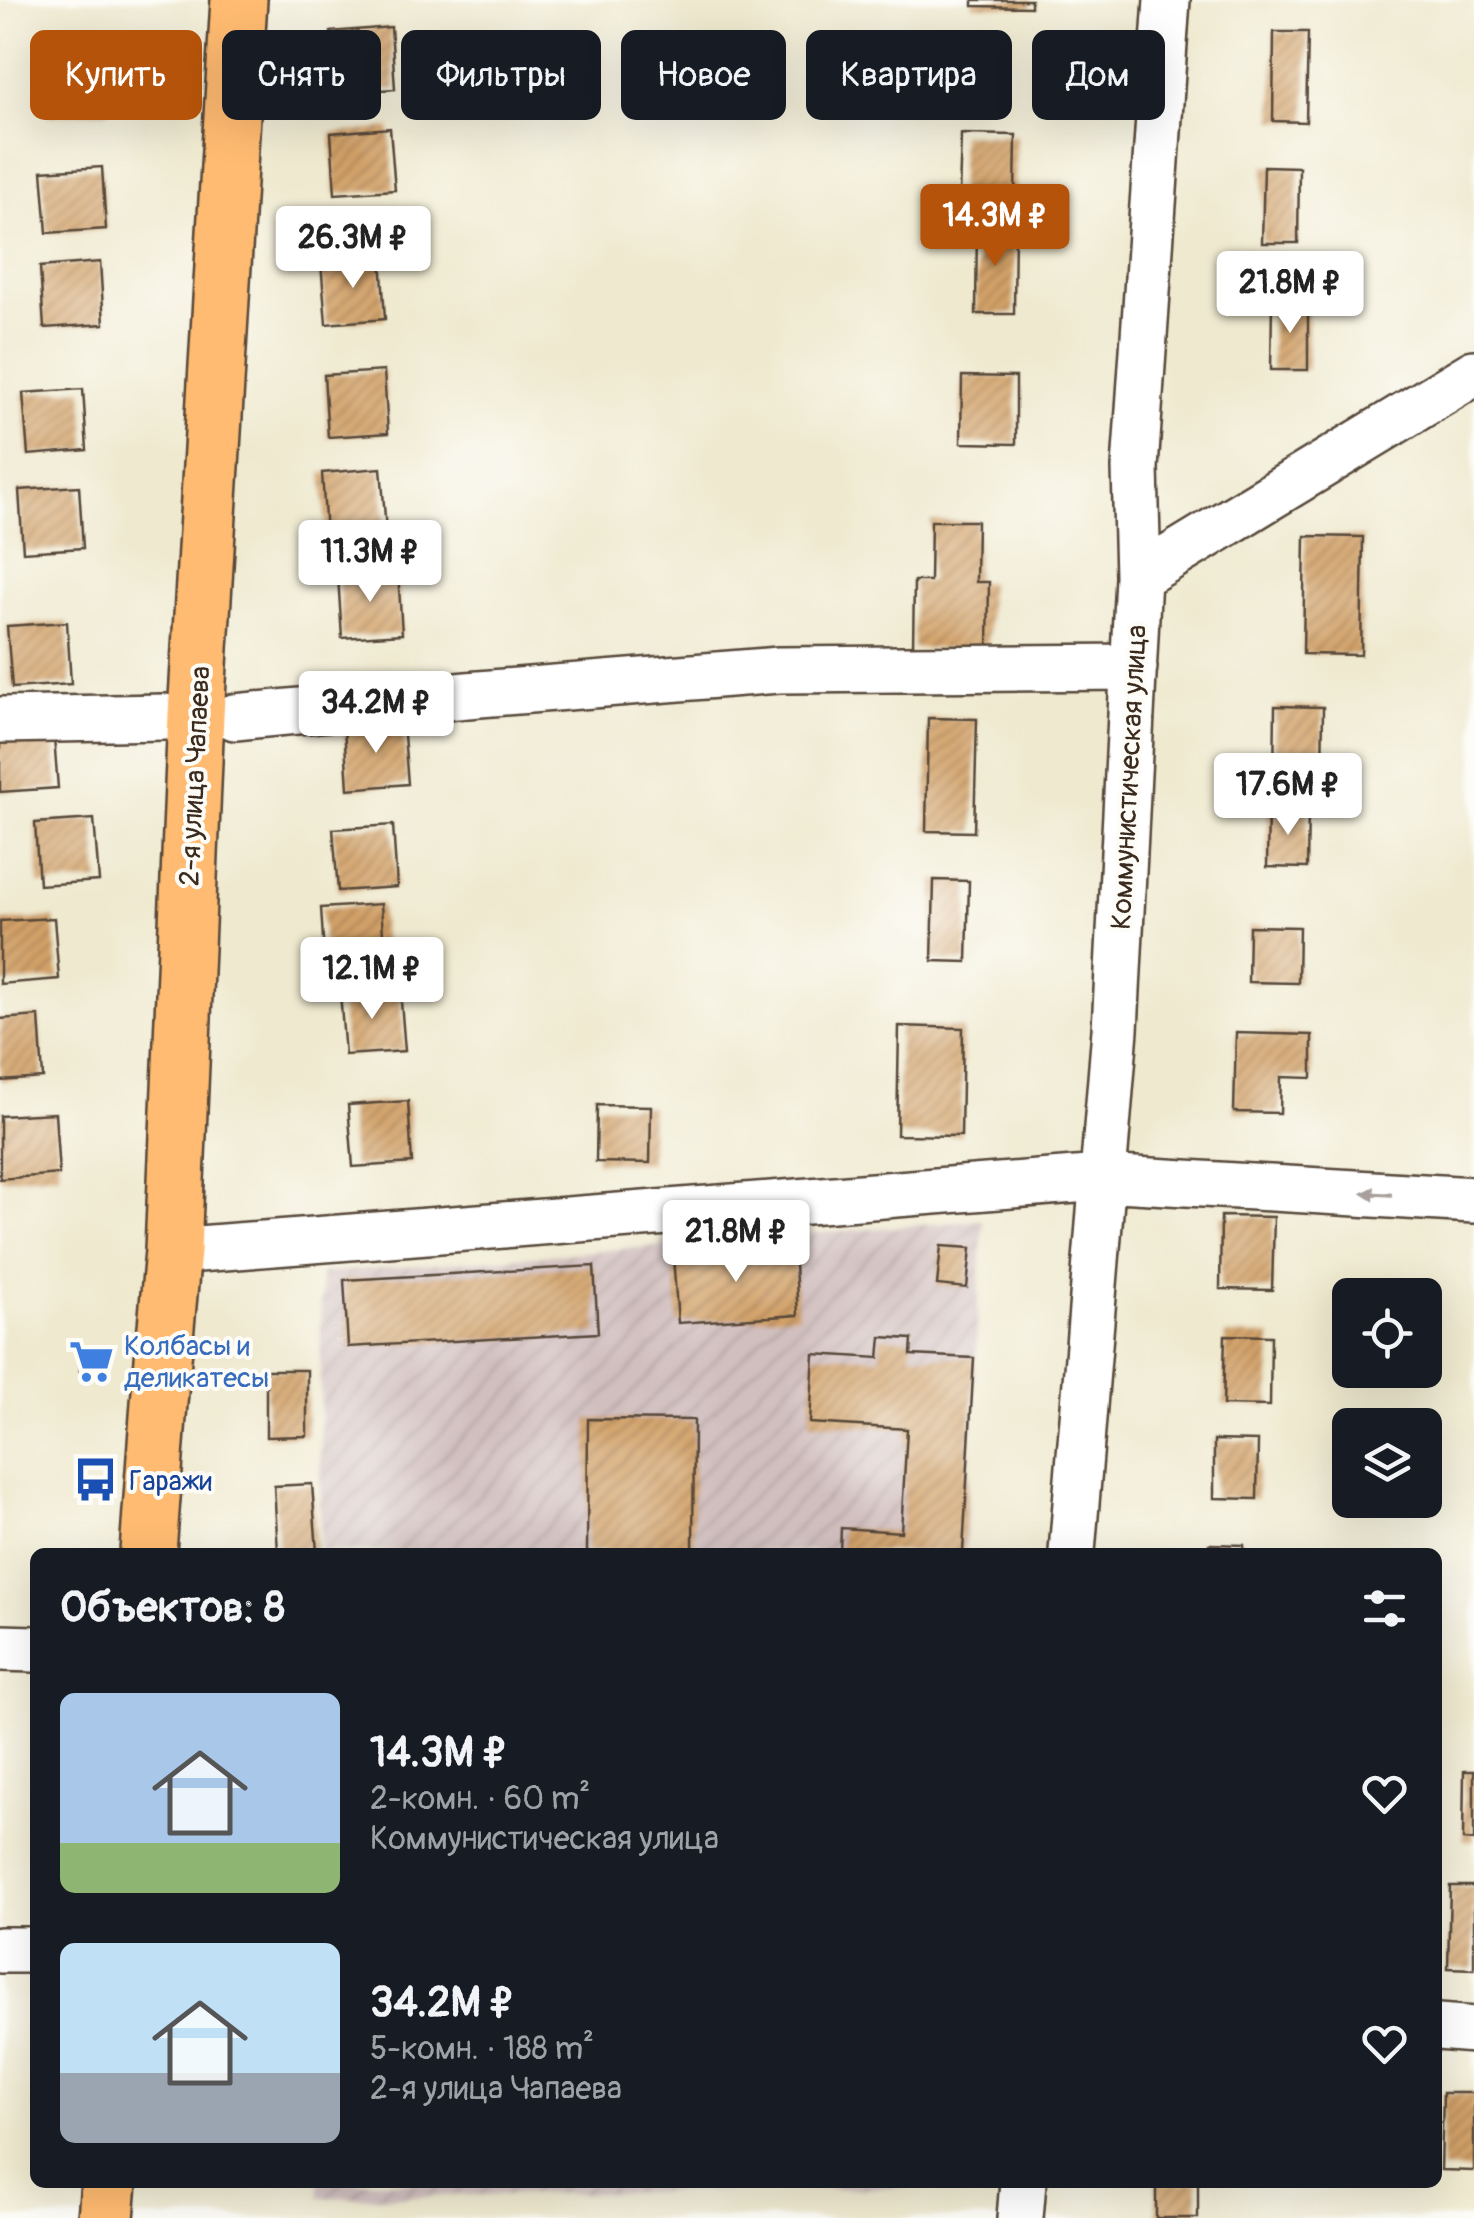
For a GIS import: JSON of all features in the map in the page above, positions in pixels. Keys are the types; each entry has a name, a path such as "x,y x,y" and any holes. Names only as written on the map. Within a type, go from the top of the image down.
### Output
{"main road":[{"name":"2-я улица Чапаева","path":"148,1548 173,1251 197,695 240,0"},
{"path":"106,2218 108,2188"}],"street":[{"name":"Коммунистическая улица","path":"1072,1548 1116,1030 1138,577 1135,468 1167,0"},
{"path":"1138,577 1474,373"},
{"path":"235,716 779,670 1134,668"},
{"path":"0,720 165,717"},
{"path":"173,1251 1102,1178 1474,1200"},
{"path":"0,1648 30,1650"},
{"path":"0,1950 30,1950"},
{"path":"1442,2027 1474,2030"},
{"path":"1020,2218 1022,2188"}],"shaded area":[{"path":"983,1220 965,1548 320,1548 321,1273"},
{"path":"319,2188 877,2188 319,2198"}],"building":[{"path":"973,0 1031,0 1031,7 973,6"},
{"path":"391,27 395,89 381,90 381,30 355,30"},
{"path":"1274,32 1308,32 1306,122 1273,121"},
{"path":"390,128 395,190 335,194 331,133"},
{"path":"961,134 1016,135 1015,196 959,195"},
{"path":"1264,166 1299,167 1298,243 1262,243"},
{"path":"102,167 106,229 47,233 42,171"},
{"path":"977,223 1015,224 1014,314 976,314"},
{"path":"381,258 385,319 326,324 321,262"},
{"path":"100,262 104,324 44,328 40,267"},
{"path":"1272,302 1308,303 1308,370 1271,370"},
{"path":"384,371 388,433 328,437 324,375"},
{"path":"962,376 1016,377 1016,444 961,443"},
{"path":"83,389 87,450 28,455 23,393"},
{"path":"381,468 386,530 326,534 322,473"},
{"path":"79,486 83,548 23,552 19,490"},
{"path":"931,521 977,521 976,582 989,582 988,650 913,648 914,581 930,581"},
{"path":"1305,536 1363,537 1361,655 1303,654"},
{"path":"398,572 402,634 342,638 338,576"},
{"path":"67,622 71,684 12,688 7,626"},
{"path":"1275,706 1323,707 1322,780 1274,780"},
{"path":"928,718 977,719 974,832 926,831"},
{"path":"403,723 408,784 348,789 344,727"},
{"path":"53,726 58,788 0,792 0,730"},
{"path":"1268,807 1308,808 1307,868 1267,867"},
{"path":"94,819 99,881 39,885 35,823"},
{"path":"393,825 397,887 338,891 333,829"},
{"path":"934,880 969,881 967,962 932,961"},
{"path":"381,904 385,965 325,970 321,908"},
{"path":"54,918 59,979 0,984 0,921"},
{"path":"1249,926 1299,927 1298,983 1248,982"},
{"path":"400,989 405,1051 345,1055 340,993"},
{"path":"39,1016 43,1078 0,1081 0,1019"},
{"path":"899,1026 963,1028 961,1136 897,1135"},
{"path":"1236,1033 1312,1035 1312,1078 1281,1077 1280,1113 1234,1112"},
{"path":"408,1101 412,1163 353,1167 348,1105"},
{"path":"597,1105 651,1106 650,1163 596,1162"},
{"path":"55,1113 59,1174 0,1179 0,1116"},
{"path":"1221,1216 1274,1217 1272,1290 1220,1289"},
{"path":"941,1246 971,1248 967,1288 937,1285"},
{"path":"794,1248 798,1315 678,1323 673,1256"},
{"path":"594,1266 598,1333 348,1347 344,1280"},
{"path":"1225,1335 1271,1336 1270,1406 1223,1405"},
{"path":"881,1337 912,1339 911,1355 974,1358 963,1548 840,1548 841,1528 901,1532 907,1429 810,1423 814,1354 879,1358"},
{"name":"Колбасы и деликатесы","path":"80,1350 102,1351 101,1373 80,1372"},
{"path":"266,1370 307,1370 307,1436 266,1437"},
{"path":"588,1419 694,1420 693,1548 587,1548"},
{"path":"1214,1440 1258,1441 1257,1499 1214,1498"},
{"path":"312,1484 317,1548 278,1548 274,1486"},
{"path":"1209,1544 1244,1545 1244,1548 1209,1548"},
{"path":"1464,1771 1474,1771 1474,1841 1463,1840"},
{"path":"1450,1886 1474,1886 1474,1969 1448,1968"},
{"path":"1443,2093 1474,2093 1474,2171 1442,2170"},
{"path":"1156,2188 1198,2188 1198,2218 1156,2218"}],"place":[{"name":"Колбасы и деликатесы","path":"91,1361"},
{"name":"Гаражи","path":"96,1480"}]}
